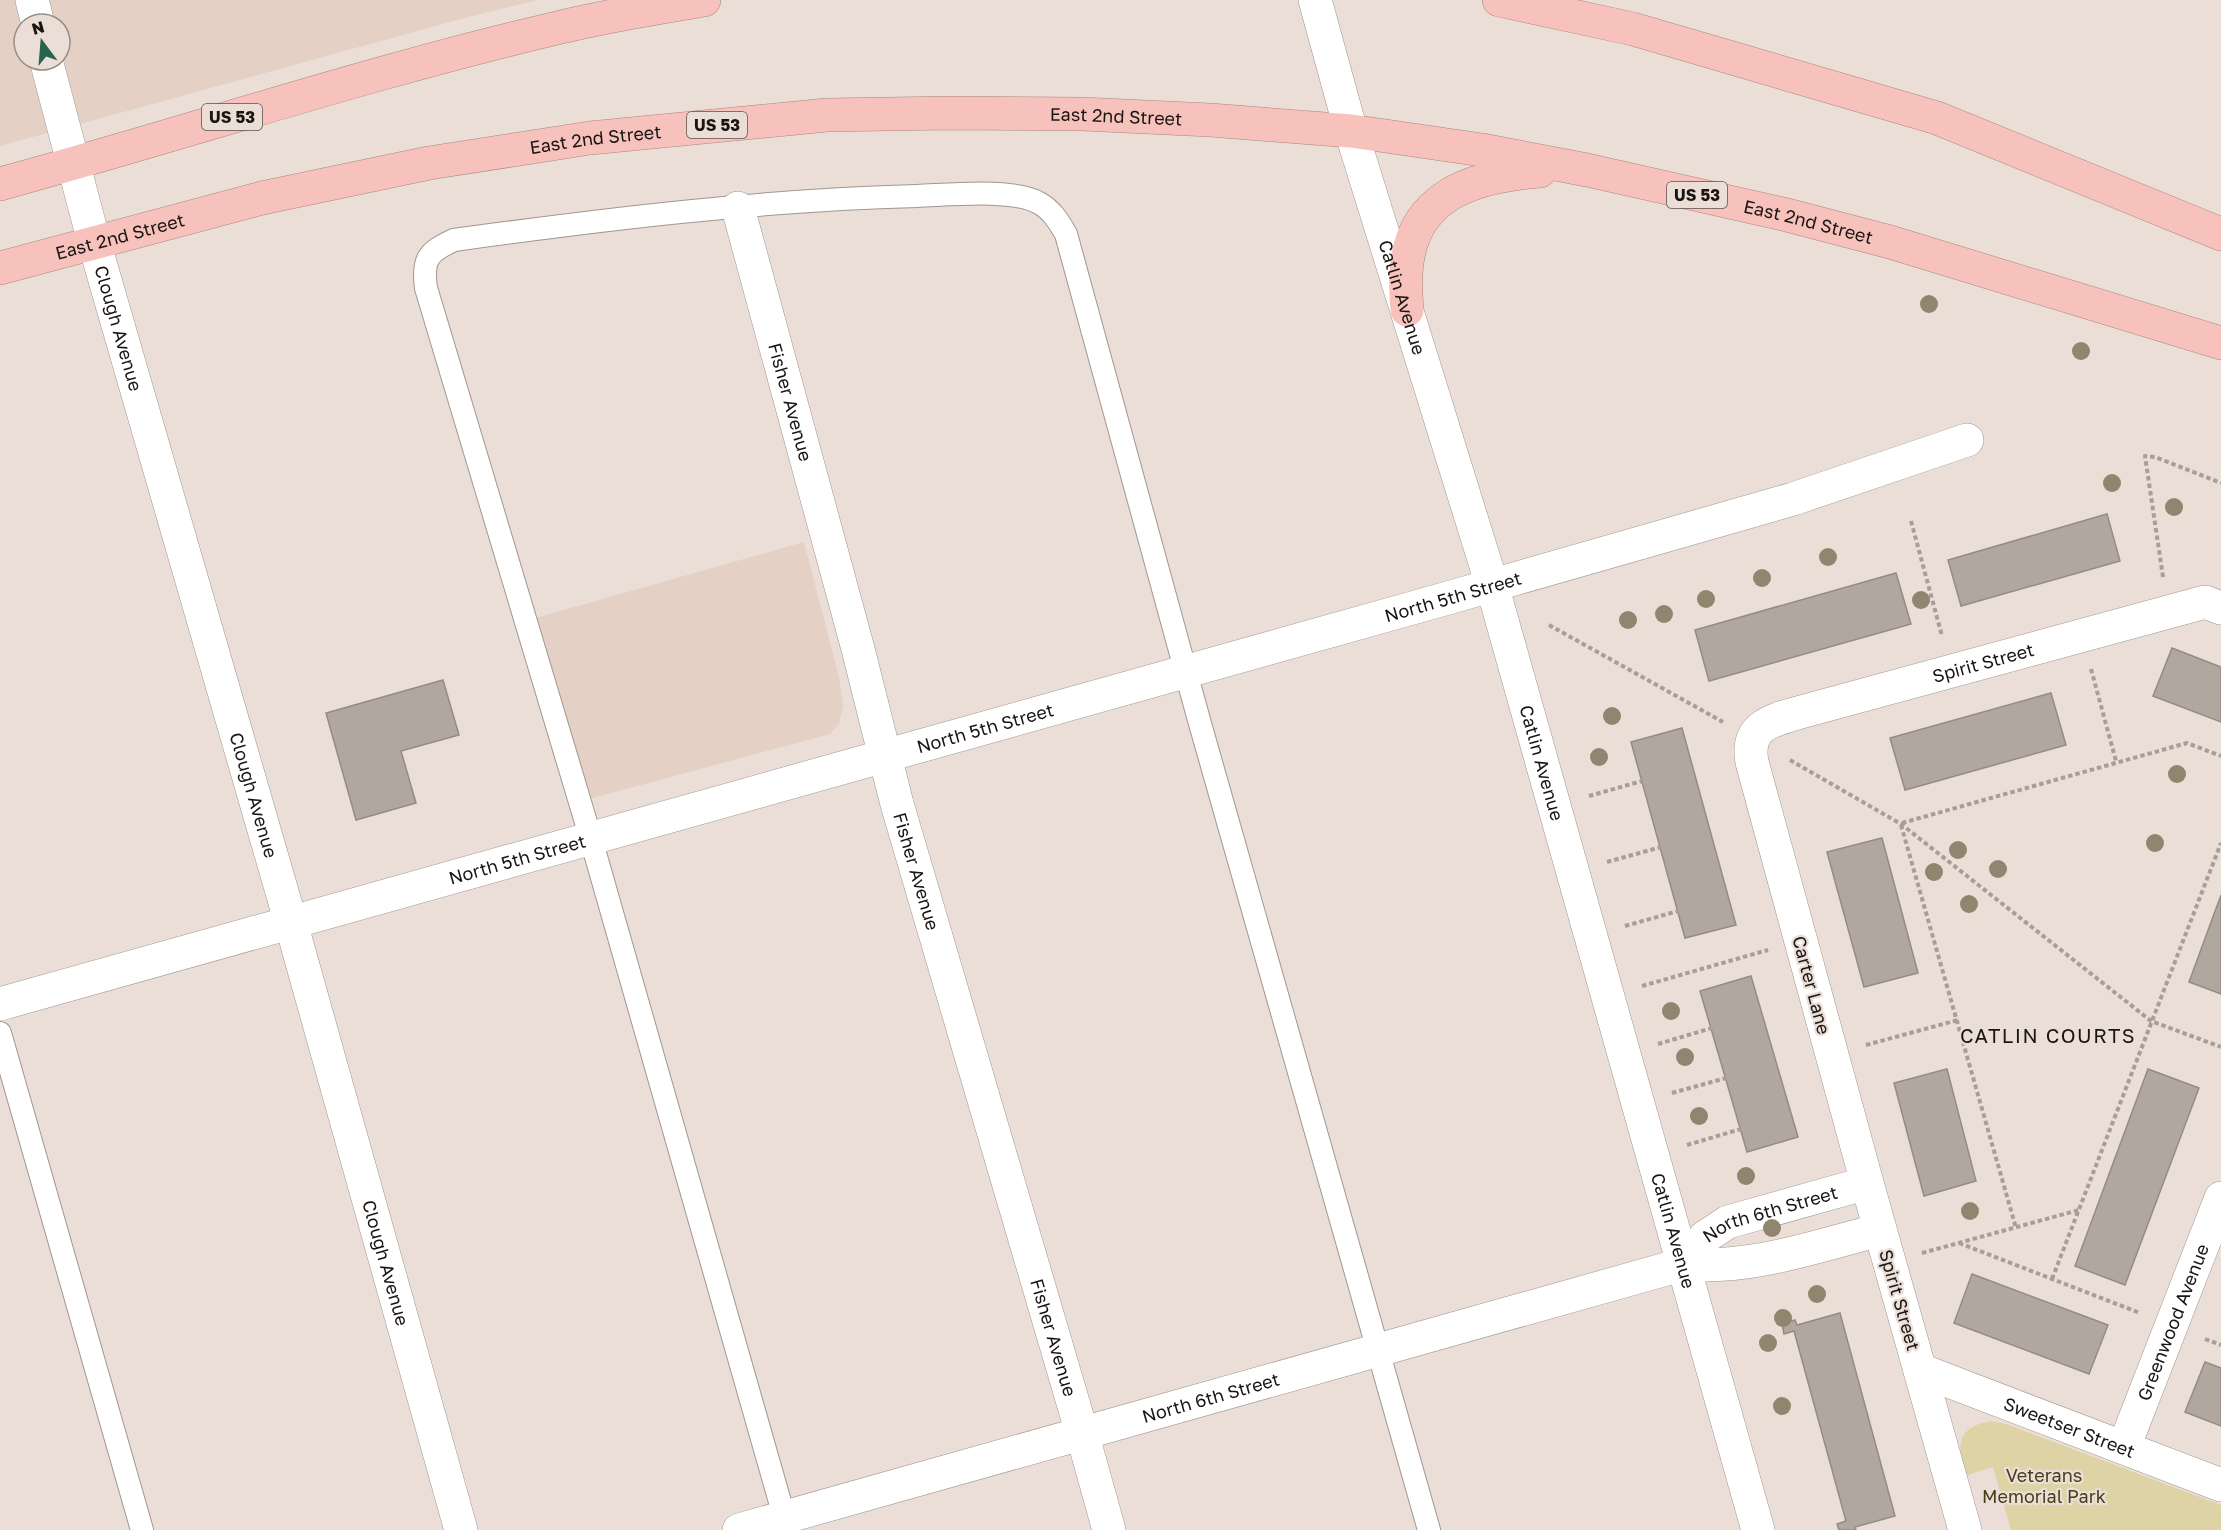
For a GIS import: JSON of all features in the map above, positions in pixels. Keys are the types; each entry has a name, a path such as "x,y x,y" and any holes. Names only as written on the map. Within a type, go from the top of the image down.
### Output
{"highway":[{"name":"US 53","path":"0,184 484,46 611,16 704,0"},
{"path":"1499,0 1633,29 1937,118 2221,234"},
{"name":"East 2nd Street","path":"0,268 262,198 429,163 590,138 827,115 1071,113 1352,131 1482,150 1587,170 1786,215 1890,242 2221,343"},
{"path":"1407,310 1406,272 1418,226 1429,211 1446,195 1487,178 1517,172 1587,170"}],"street":[{"name":"Catlin Avenue","path":"1315,0 1352,131 1492,585 1758,1530"},
{"name":"Clough Avenue","path":"49,72 94,242 291,923 461,1530"},
{"name":"Fisher Avenue","path":"738,208 858,649 900,815 1109,1530"},
{"name":"North 5th Street","path":"0,1004 1793,499 1967,440"},
{"name":"Spirit Street","path":"1753,739 1763,725 1790,715 2205,602 2221,608"},
{"name":"Carter Lane","path":"1753,739 1750,748 1752,762 1880,1230"},
{"name":"North 6th Street","path":"1684,1264 1705,1237 1728,1222 1867,1183"},
{"name":"Greenwood Avenue","path":"2124,1447 2221,1198"},
{"name":"North 6th Street","path":"739,1530 786,1524 1082,1433 1684,1264 1720,1265 1756,1262 1880,1230"},
{"name":"Spirit Street","path":"1880,1230 1965,1530"},
{"name":"Sweetser Street","path":"1920,1370 2221,1485"}],"lane":[{"path":"786,1524 591,838 429,300 424,270 428,257 436,248 454,240 581,223 860,197 982,194 1019,197 1038,202 1054,215 1066,234 1186,671 1429,1530"},
{"path":"0,1033 142,1530"}],"path":[{"path":"2164,581 2145,456 2155,457 2221,483"},
{"path":"1911,521 1944,641"},
{"path":"1549,625 1723,722"},
{"path":"2095,683 2116,761"},
{"path":"1901,824 2116,761 2187,743 2221,756"},
{"path":"1783,756 1901,824 2151,1021 2221,1047"},
{"path":"1589,796 1642,781"},
{"path":"1901,824 2016,1228"},
{"path":"2052,1279 2221,843"},
{"path":"1607,862 1661,847"},
{"path":"1625,926 1678,910"},
{"path":"1642,986 1771,949"},
{"path":"1878,1042 1958,1020"},
{"path":"1658,1044 1712,1028"},
{"path":"1672,1093 1726,1078"},
{"path":"1686,1145 1741,1130"},
{"path":"1917,1255 2080,1210"},
{"path":"1959,1243 2141,1314"}],"shaded area":[{"path":"0,0 538,0 468,17 0,146"},
{"path":"804,542 839,677 843,705 839,724 830,734 589,799 536,618"}],"green space":[{"name":"Veterans Memorial Park","path":"1991,1421 2006,1424 2221,1505 2221,1530 2011,1530 1993,1467 1964,1476 1960,1447 1965,1433 1979,1424"}],"building":[{"path":"2107,514 2120,561 1961,606 1948,560"},
{"path":"1896,573 1911,624 1709,681 1695,630"},
{"path":"2172,648 2221,667 2221,722 2153,696"},
{"path":"443,680 459,735 401,751 416,803 356,820 326,713"},
{"path":"2051,693 2066,745 1905,790 1890,738"},
{"path":"1682,728 1736,925 1685,938 1631,742"},
{"path":"1882,838 1918,973 1864,987 1827,852"},
{"path":"2221,895 2221,994 2189,982"},
{"path":"1751,976 1798,1137 1747,1152 1700,991"},
{"path":"1947,1069 1976,1181 1924,1196 1894,1083"},
{"path":"2148,1069 2199,1088 2125,1285 2075,1266"},
{"path":"1972,1274 2108,1325 2089,1374 1954,1323"},
{"path":"1840,1313 1895,1516 1855,1527 1856,1530 1839,1530 1837,1524 1846,1521 1794,1331 1784,1334 1782,1324 1795,1320 1797,1325"},
{"path":"2205,1362 2221,1368 2221,1426 2185,1412"}],"district":[{"name":"CATLIN COURTS","path":"2048,1035"}]}
